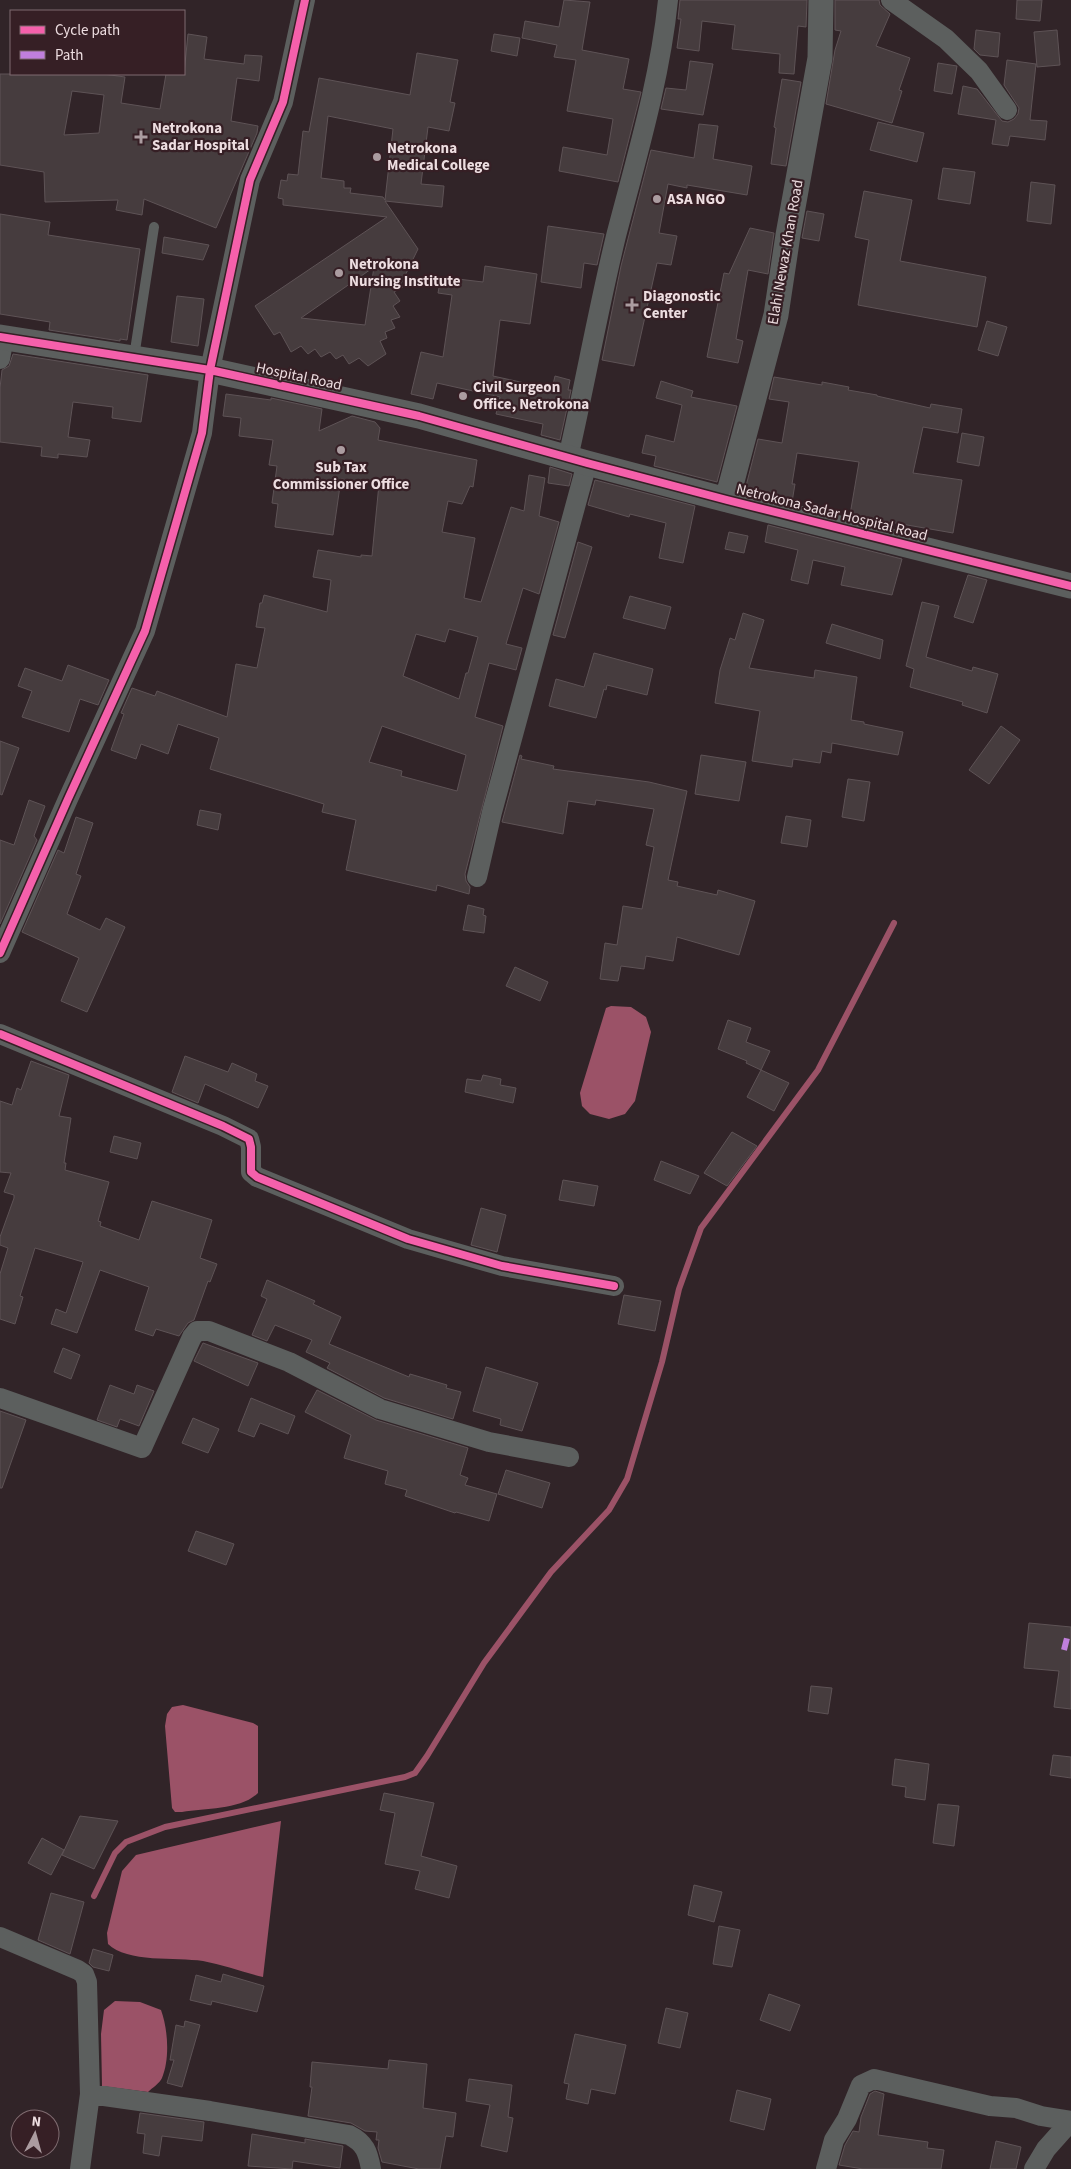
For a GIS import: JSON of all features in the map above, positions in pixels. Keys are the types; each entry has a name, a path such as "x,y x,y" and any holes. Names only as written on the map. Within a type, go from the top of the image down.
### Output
{"street":[{"path":"0,953 145,631 202,433 210,370 250,180 282,102 304,0"},
{"path":"477,877 577,461 616,239 643,131 666,22 668,0"},
{"name":"Elahi Newaz Khan Road","path":"727,500 776,315 788,234 820,58 821,0"},
{"path":"891,0 953,45 979,71 1007,110"},
{"name":"Hospital Road","path":"1,344 134,359 210,370 419,416 577,461"},
{"name":"Netrokona Sadar Hospital Road","path":"577,461 1071,586"},
{"path":"0,1034 223,1126 249,1139 251,1147 251,1172 257,1177 293,1192 408,1239 502,1266 614,1286"},
{"path":"0,1398 142,1448 196,1330 209,1330 289,1362 380,1409 489,1442 569,1457"},
{"path":"0,1937 66,1964 84,1974 87,1982 90,2094 80,2169"},
{"path":"826,2169 834,2140 847,2119 861,2085 874,2079 990,2106 1016,2108 1041,2116 1071,2121"},
{"path":"90,2094 210,2111 349,2135 366,2146 371,2169"},
{"path":"1034,2169 1046,2149 1071,2121"}],"lane":[{"path":"134,359 154,227"}],"shaded area":[{"path":"611,1006 631,1007 646,1017 651,1032 635,1101 625,1114 609,1119 590,1114 582,1106 580,1093 606,1008"},
{"path":"183,1705 253,1723 258,1726 258,1793 251,1799 242,1803 212,1809 175,1812 172,1808 165,1726 167,1714 172,1707"},
{"path":"281,1821 263,1977 203,1961 139,1957 116,1950 108,1944 107,1933 122,1871 136,1855"},
{"path":"115,2001 140,2002 161,2010 167,2035 165,2070 158,2084 148,2092 102,2086 101,2034 104,2010"}],"building":[{"path":"564,0 590,2 582,50 629,59 623,89 641,92 618,182 559,171 563,147 607,155 613,119 567,111 576,60 554,57 557,45 522,38 525,21 559,27"},
{"path":"680,0 807,0 806,27 798,26 794,74 779,73 780,54 732,49 735,25 702,21 699,51 677,48 681,19 678,19"},
{"path":"835,0 879,0 880,5 890,14 876,46 910,58 899,90 902,91 892,123 826,104 835,50 841,31 835,30"},
{"path":"1017,0 1042,0 1040,21 1016,19"},
{"path":"976,30 1000,33 998,57 980,55 974,49"},
{"path":"1057,30 1060,65 1037,67 1034,32"},
{"path":"188,34 207,37 204,59 244,64 245,55 262,56 259,81 237,78 231,121 258,126 257,133 216,228 144,199 142,215 116,210 118,200 45,202 44,172 0,165 0,74 110,75 125,77 121,103 160,109 166,75 185,75","holes":["72,91 104,95 99,133 64,135"]},
{"path":"494,34 520,38 517,56 491,51"},
{"path":"417,53 458,60 450,102 455,103 449,131 428,127 421,184 444,186 442,207 385,201 418,249 401,284 403,287 394,292 400,301 393,306 400,317 391,320 395,328 385,332 387,338 380,341 386,354 368,366 359,358 349,364 343,355 336,359 330,352 321,357 315,349 308,354 301,346 291,352 280,332 274,335 255,306 387,217 283,205 283,199 278,198 281,180 287,181 288,174 298,175 303,131 309,132 319,78 410,95","holes":["328,116 393,129 385,200 383,197 350,193 351,188 344,188 344,181 321,178","374,267 365,325 301,318"]},
{"path":"1007,60 1036,64 1030,120 1047,121 1045,140 1010,136 1008,146 992,144 996,120 958,114 963,86 977,89 1002,121 1008,122 1014,119 1018,114 1019,108 1004,85"},
{"path":"690,61 713,64 703,115 661,109 666,88 686,90"},
{"path":"938,63 957,66 952,94 934,91"},
{"path":"782,79 801,82 786,166 771,164 776,128 774,127"},
{"path":"878,122 924,133 917,162 870,150"},
{"path":"699,124 718,126 713,159 752,166 747,195 687,185 687,188 668,184 659,233 677,236 671,265 657,263 634,366 602,360 621,266 651,150 694,158"},
{"path":"943,168 975,172 970,204 938,199"},
{"path":"1031,182 1055,185 1051,224 1027,221"},
{"path":"864,191 912,200 900,261 986,277 977,327 858,305 869,240 855,237"},
{"path":"807,211 824,214 819,241 802,238"},
{"path":"0,214 50,222 48,235 140,249 127,340 120,339 120,341 49,330 50,322 0,314"},
{"path":"548,226 604,234 597,265 584,263 581,288 541,282"},
{"path":"750,228 774,233 768,274 748,270 736,339 743,341 738,363 707,357 724,273 729,274"},
{"path":"164,237 209,245 203,260 162,253"},
{"path":"485,266 537,274 530,324 500,320 493,376 552,389 555,376 570,380 568,390 571,390 560,440 541,435 543,424 496,414 500,397 437,383 433,399 411,394 421,352 443,357 452,295 438,293 441,277 483,282"},
{"path":"177,296 204,299 198,346 171,342"},
{"path":"987,321 1007,327 998,356 978,350"},
{"path":"13,354 148,375 141,422 112,418 113,407 73,402 68,437 90,440 87,457 58,454 58,458 41,456 42,447 0,442 2,370 9,366"},
{"path":"774,377 822,385 822,382 849,387 848,390 930,408 931,404 962,409 958,433 923,427 913,473 962,480 953,533 850,515 859,462 797,453 792,484 795,484 792,502 745,490 758,439 782,443 789,402 769,399"},
{"path":"661,381 693,391 691,397 737,406 717,482 654,466 656,456 642,453 646,435 674,442 682,405 656,398"},
{"path":"226,394 271,400 271,398 322,409 319,431 352,416 375,422 380,428 378,440 477,460 473,487 470,486 462,504 448,501 442,532 475,538 464,598 481,602 511,507 524,511 529,475 545,478 539,516 559,522 539,594 523,588 506,644 522,648 516,670 489,663 475,717 503,726 465,874 466,881 470,887 469,894 437,885 436,891 346,870 356,820 322,812 324,804 210,769 219,738 178,724 168,754 141,744 136,759 111,750 124,714 121,713 132,688 155,696 157,691 227,717 236,664 257,668 265,628 256,627 260,603 262,603 264,595 327,612 331,580 313,577 318,550 361,557 361,555 372,556 379,484 341,479 333,535 275,527 278,504 272,503 277,466 269,465 273,440 239,436 241,418 223,416","holes":["449,629 478,637 459,699 403,676 416,634 445,642","382,726 466,755 457,791 401,776 402,771 369,762"]},
{"path":"962,433 984,437 979,466 957,462"},
{"path":"550,467 572,474 569,486 548,483"},
{"path":"595,480 695,506 683,563 659,558 666,523 630,514 629,517 588,505"},
{"path":"768,525 902,559 892,595 841,585 845,567 813,560 808,584 791,580 798,550 765,542"},
{"path":"729,532 748,536 744,553 725,549"},
{"path":"578,542 592,547 565,638 553,635"},
{"path":"968,575 987,580 973,623 954,617"},
{"path":"630,596 671,607 665,629 623,618"},
{"path":"922,602 939,606 926,657 972,671 973,667 998,674 987,713 962,705 963,702 910,687 914,669 906,666"},
{"path":"743,613 764,620 749,668 814,678 815,670 857,677 851,720 903,732 898,755 832,743 831,753 822,751 820,763 793,759 792,767 752,761 760,711 715,703 720,670 730,638 735,640"},
{"path":"832,624 883,640 880,659 826,643"},
{"path":"594,653 653,669 647,695 607,685 606,690 604,689 596,718 549,706 556,679 584,687"},
{"path":"68,665 109,680 98,705 80,699 69,732 22,717 32,691 18,686 25,668 62,681"},
{"path":"1001,726 1020,740 989,784 969,770"},
{"path":"0,741 19,748 2,795 0,794"},
{"path":"520,755 522,756 521,759 554,766 553,769 649,782 687,791 668,880 678,882 677,886 717,895 718,890 755,901 739,955 677,937 673,961 646,956 644,969 621,966 618,981 600,979 605,943 617,945 623,906 642,909 654,847 646,845 654,809 596,800 595,805 568,801 563,834 502,822"},
{"path":"701,755 746,762 739,801 695,794"},
{"path":"848,779 870,782 864,821 842,817"},
{"path":"29,800 45,806 34,836 37,840 0,924 0,840 14,845"},
{"path":"200,810 221,814 218,830 197,825"},
{"path":"786,816 811,820 807,847 781,843"},
{"path":"76,817 93,823 76,874 81,876 67,914 100,930 106,918 125,927 87,1012 61,1001 79,958 22,932 58,850 64,853"},
{"path":"468,905 484,909 483,915 486,916 484,933 463,930"},
{"path":"515,967 548,982 540,1001 506,986"},
{"path":"728,1020 751,1028 746,1042 770,1051 761,1070 746,1063 747,1061 718,1049"},
{"path":"185,1056 228,1072 232,1063 257,1074 255,1081 268,1086 258,1108 205,1084 198,1103 172,1092"},
{"path":"31,1061 69,1075 59,1116 71,1118 64,1163 66,1163 65,1170 109,1182 98,1221 101,1222 100,1226 139,1240 152,1201 212,1220 200,1258 217,1264 210,1282 208,1281 194,1320 188,1323 179,1336 156,1329 153,1336 135,1330 149,1287 100,1270 77,1333 51,1324 56,1309 66,1313 83,1262 35,1248 20,1296 23,1297 15,1324 0,1319 0,1274 8,1248 0,1245 0,1237 14,1195 4,1192 11,1173 0,1172 0,1101 12,1105 17,1088 21,1090"},
{"path":"761,1070 789,1083 774,1111 747,1097"},
{"path":"483,1075 501,1079 500,1085 516,1088 513,1103 465,1092 467,1079 481,1081"},
{"path":"732,1132 757,1146 727,1186 704,1173"},
{"path":"114,1136 141,1143 137,1159 110,1152"},
{"path":"661,1161 699,1176 690,1194 654,1180"},
{"path":"563,1180 598,1186 594,1206 559,1200"},
{"path":"481,1208 506,1215 497,1252 471,1245"},
{"path":"267,1280 315,1301 313,1304 341,1317 329,1344 409,1377 410,1374 447,1385 446,1388 461,1392 453,1419 384,1398 327,1368 330,1363 306,1352 312,1340 275,1325 267,1341 252,1335 267,1299 261,1296"},
{"path":"624,1295 661,1301 655,1331 618,1324"},
{"path":"203,1343 258,1363 248,1386 194,1361"},
{"path":"63,1348 80,1355 71,1379 54,1372"},
{"path":"486,1367 538,1383 522,1431 500,1425 501,1419 473,1411"},
{"path":"110,1385 134,1394 137,1385 154,1391 139,1426 120,1419 117,1427 97,1420"},
{"path":"317,1390 376,1420 468,1448 460,1475 468,1478 465,1485 497,1494 489,1521 455,1513 405,1496 407,1490 385,1484 388,1471 344,1458 351,1435 305,1412"},
{"path":"251,1398 295,1416 288,1434 260,1423 254,1437 238,1431"},
{"path":"0,1411 26,1420 2,1488 0,1488"},
{"path":"193,1418 219,1429 208,1453 182,1443"},
{"path":"506,1470 550,1483 542,1508 498,1494"},
{"path":"196,1531 234,1544 226,1565 188,1551"},
{"path":"1029,1623 1071,1627 1071,1709 1054,1707 1059,1671 1024,1668"},
{"path":"811,1686 832,1688 828,1714 808,1711"},
{"path":"1053,1755 1071,1757 1071,1778 1050,1775"},
{"path":"895,1759 929,1764 925,1800 905,1797 906,1787 892,1785"},
{"path":"384,1793 434,1803 421,1856 457,1866 449,1898 415,1889 420,1871 385,1864 395,1813 380,1810"},
{"path":"938,1804 959,1806 954,1846 933,1843"},
{"path":"80,1816 118,1821 94,1869 62,1855"},
{"path":"42,1838 64,1850 51,1875 28,1863"},
{"path":"694,1885 722,1892 714,1922 688,1915"},
{"path":"51,1893 84,1902 70,1954 38,1940"},
{"path":"719,1926 740,1930 732,1967 713,1964"},
{"path":"93,1949 113,1955 109,1971 93,1967 89,1963"},
{"path":"223,1974 264,1986 257,2012 212,2001 211,2005 190,2000 196,1975 221,1982"},
{"path":"769,1994 800,2005 790,2031 760,2020"},
{"path":"666,2008 688,2013 680,2048 658,2043"},
{"path":"185,2021 200,2025 182,2087 167,2083 174,2060 170,2060 176,2025 184,2027"},
{"path":"575,2034 626,2045 615,2094 591,2089 588,2104 566,2099 569,2084 564,2083"},
{"path":"389,2060 427,2064 423,2108 456,2113 453,2137 446,2136 440,2169 419,2169 382,2162 378,2148 379,2140 376,2140 377,2132 365,2131 351,2123 308,2116 312,2087 310,2087 312,2062 388,2069"},
{"path":"469,2079 512,2085 508,2117 513,2118 507,2152 481,2146 490,2105 466,2101"},
{"path":"737,2090 771,2099 764,2130 730,2121"},
{"path":"875,2091 884,2094 878,2135 928,2142 927,2148 944,2150 941,2169 863,2169 839,2165 845,2145 853,2131 859,2132 861,2117 870,2094"},
{"path":"140,2113 204,2122 202,2141 162,2136 159,2156 143,2153 145,2134 137,2133"},
{"path":"252,2134 305,2143 305,2139 343,2146 340,2168 293,2161 292,2169 248,2166"},
{"path":"996,2141 1021,2147 1016,2169 990,2169"}],"waterway":[{"path":"94,1896 115,1853 126,1842 165,1827 405,1777 415,1773 484,1663 551,1572 609,1510 627,1479 662,1362 679,1289 701,1228 818,1070 894,923"}],"marked path":[{"path":"1064,1650 1067,1638 1071,1634"}],"cycle path":[{"path":"0,953 145,631 202,433 210,370 250,180 283,102 305,0"},
{"path":"0,337 210,370 419,416 727,500 1071,586"},
{"path":"0,1034 223,1126 249,1139 251,1147 251,1172 257,1177 408,1239 502,1266 614,1286"}],"place":[{"name":"Netrokona Sadar Hospital","path":"141,137"},
{"name":"Netrokona Medical College","path":"377,157"},
{"name":"ASA NGO","path":"657,199"},
{"name":"Netrokona Nursing Institute","path":"339,273"},
{"name":"Diagonostic Center","path":"632,305"},
{"name":"Civil Surgeon Office, Netrokona","path":"463,396"},
{"name":"Sub Tax Commissioner Office","path":"341,450"}]}
